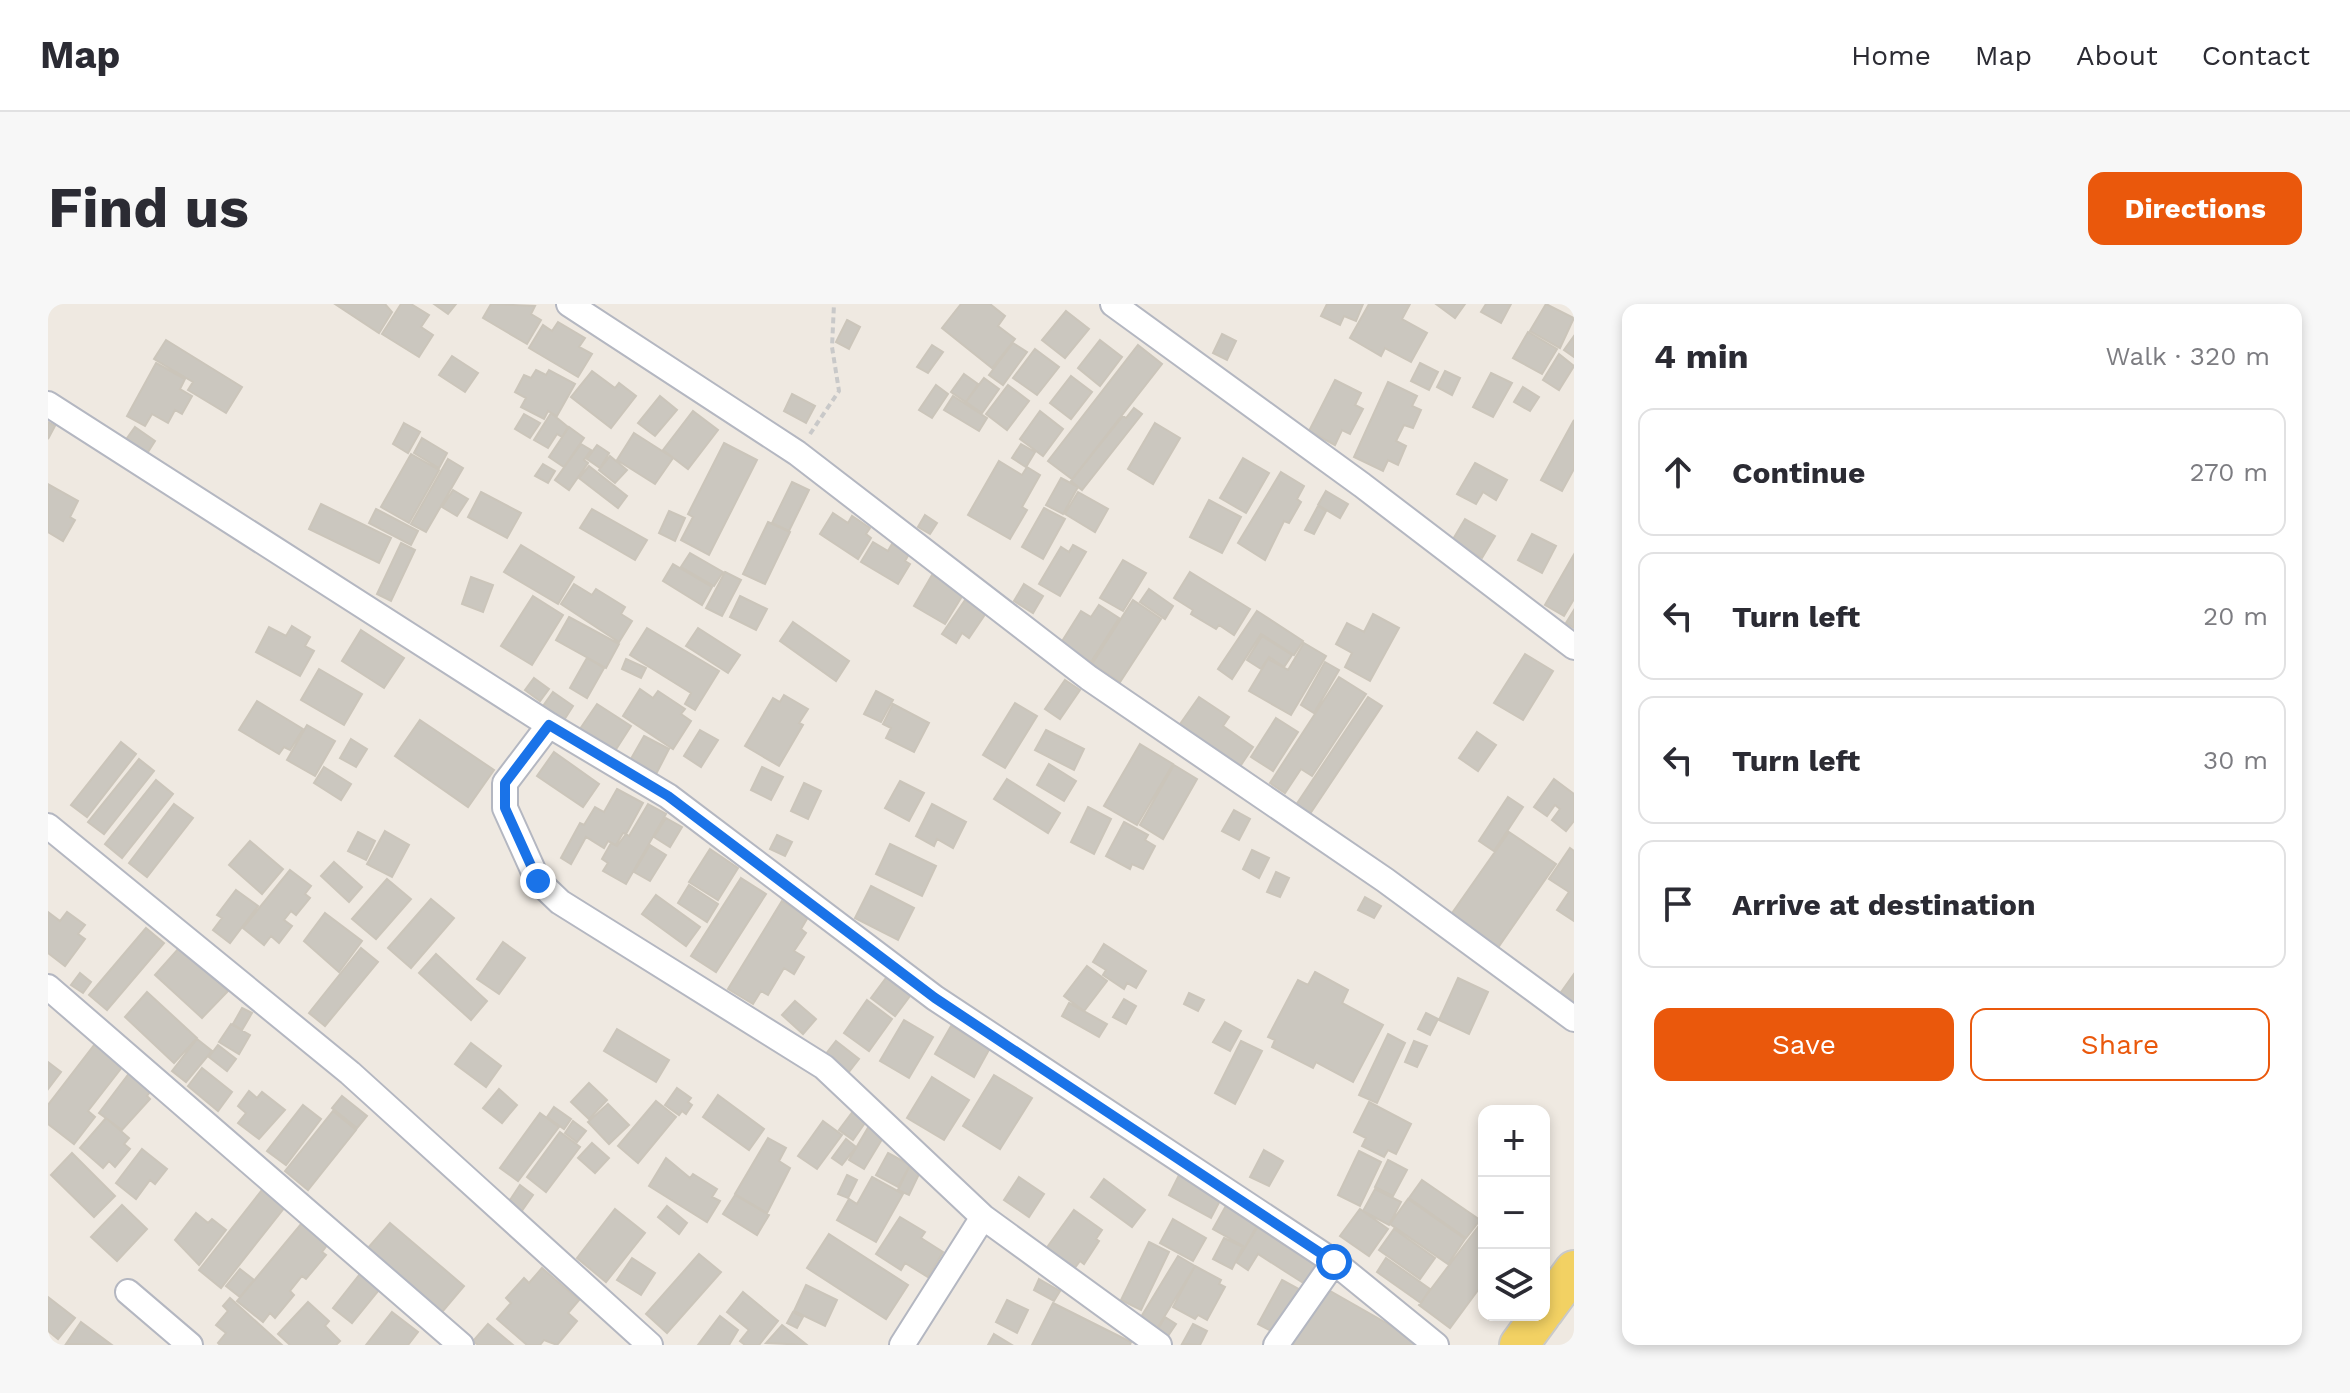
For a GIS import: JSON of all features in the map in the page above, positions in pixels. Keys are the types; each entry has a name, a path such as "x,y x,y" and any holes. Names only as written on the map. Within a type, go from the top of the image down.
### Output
{"main road":[{"path":"1550,1303 1574,1270"},
{"path":"1519,1345 1537,1321"}],"street":[{"path":"569,304 797,453 1089,678 1385,880 1574,1019"},
{"path":"1113,304 1362,485 1574,647"},
{"path":"48,404 549,725 668,796 935,998 1334,1262 1436,1345"},
{"path":"549,725 505,783 505,808 538,881 560,902 824,1067 983,1217 1159,1345"},
{"path":"48,826 350,1073 650,1345"},
{"path":"48,987 461,1345"},
{"path":"902,1345 983,1217"},
{"path":"1276,1345 1334,1262"},
{"path":"128,1292 190,1345"}],"path":[{"path":"797,453 839,391 832,347 834,304"}],"building":[{"path":"335,304 385,304 392,312 379,333"},
{"path":"401,304 411,304 429,315 421,327 433,335 419,357 382,334"},
{"path":"434,304 456,304 448,314"},
{"path":"491,304 535,306 531,314 541,320 527,344 483,318"},
{"path":"961,304 990,304 1005,316 998,326 1015,339 992,368 942,328"},
{"path":"1327,304 1363,304 1356,321 1344,316 1340,325 1321,316"},
{"path":"1369,304 1410,304 1402,319 1427,333 1411,362 1385,348 1381,356 1350,338"},
{"path":"1436,304 1465,304 1455,318"},
{"path":"1486,304 1511,304 1501,323 1481,312"},
{"path":"1546,304 1574,318 1560,348 1530,331"},
{"path":"1066,311 1089,329 1065,358 1042,340"},
{"path":"847,320 860,327 849,349 836,342"},
{"path":"558,322 585,338 579,347 592,354 578,377 529,348 543,325 552,331"},
{"path":"1528,332 1557,349 1542,374 1513,358"},
{"path":"1222,334 1236,341 1227,360 1213,353"},
{"path":"1574,336 1574,357 1564,350"},
{"path":"166,340 242,387 226,413 188,390 193,382 154,359"},
{"path":"1100,340 1122,357 1100,386 1078,368"},
{"path":"1013,343 1027,352 1003,385 989,375"},
{"path":"932,345 943,352 928,373 917,367"},
{"path":"1138,345 1162,364 1072,479 1048,461"},
{"path":"1035,349 1059,367 1037,395 1013,378"},
{"path":"1559,354 1574,366 1559,390 1543,380"},
{"path":"452,356 478,373 465,392 439,375"},
{"path":"156,363 185,379 180,389 192,396 182,414 175,410 168,423 152,414 145,426 127,416"},
{"path":"1420,363 1438,372 1429,390 1411,381"},
{"path":"536,370 546,375 549,370 575,384 557,416 548,411 544,419 521,407 526,398 515,392 524,375 531,378"},
{"path":"592,371 615,388 619,383 636,396 611,428 571,397"},
{"path":"1445,371 1460,378 1452,395 1437,387"},
{"path":"1491,373 1512,383 1493,417 1473,407"},
{"path":"964,374 978,384 966,402 951,392"},
{"path":"1071,376 1092,392 1071,419 1050,403"},
{"path":"984,378 999,389 982,413 966,402"},
{"path":"1335,380 1361,393 1355,405 1363,409 1350,434 1342,430 1335,445 1309,431"},
{"path":"1388,382 1417,396 1412,406 1421,410 1413,428 1404,425 1396,441 1406,446 1398,465 1388,460 1383,471 1354,457"},
{"path":"936,385 948,394 932,418 919,410"},
{"path":"1008,385 1029,401 1007,430 986,414"},
{"path":"1523,387 1539,397 1530,411 1514,402"},
{"path":"792,394 815,406 806,423 784,411"},
{"path":"660,396 677,410 655,436 638,423"},
{"path":"953,396 987,418 979,431 944,410"},
{"path":"1134,408 1142,414 1082,490 1071,481 1123,416 1126,418"},
{"path":"693,411 718,430 688,469 663,450"},
{"path":"1040,411 1063,429 1043,456 1020,439"},
{"path":"551,413 568,427 562,437 557,434 548,448 534,440"},
{"path":"524,414 540,423 530,438 515,429"},
{"path":"1574,420 1574,469 1562,491 1541,480"},
{"path":"48,422 55,426 48,439"},
{"path":"404,423 420,432 408,453 393,444"},
{"path":"1155,423 1180,438 1153,484 1128,469"},
{"path":"135,427 155,441 146,455 125,441"},
{"path":"569,427 584,438 564,467 549,457"},
{"path":"634,433 673,458 655,484 617,460"},
{"path":"422,438 447,453 439,468 414,453"},
{"path":"724,443 757,460 709,555 681,540 693,517 688,514"},
{"path":"581,444 591,450 584,460 588,463 569,490 555,480"},
{"path":"1021,444 1035,452 1026,467 1012,458"},
{"path":"597,445 609,453 600,468 587,459"},
{"path":"411,454 439,470 409,523 381,507"},
{"path":"610,456 627,470 615,483 599,470"},
{"path":"1243,458 1269,473 1246,513 1220,498"},
{"path":"448,459 463,468 426,532 411,524"},
{"path":"999,461 1022,475 1027,467 1040,475 1022,507 1027,510 1010,539 968,515"},
{"path":"1475,463 1507,480 1496,500 1483,492 1476,504 1457,494"},
{"path":"543,464 555,471 548,483 535,476"},
{"path":"589,466 627,496 618,508 579,478"},
{"path":"1281,472 1304,486 1297,499 1301,502 1289,523 1284,521 1265,560 1238,543"},
{"path":"1061,478 1078,487 1063,514 1046,505"},
{"path":"792,482 809,490 789,531 772,523"},
{"path":"48,484 78,501 70,517 75,520 63,541 48,532"},
{"path":"453,490 468,499 457,516 442,507"},
{"path":"1326,491 1348,504 1340,518 1318,505"},
{"path":"481,492 521,513 507,538 468,517"},
{"path":"1078,492 1108,509 1095,532 1065,514"},
{"path":"1209,500 1241,517 1222,553 1190,537"},
{"path":"321,504 391,538 379,563 309,529"},
{"path":"1318,506 1326,511 1314,534 1305,530"},
{"path":"1044,508 1065,519 1043,559 1022,547"},
{"path":"376,509 418,531 411,545 369,523"},
{"path":"592,509 647,540 635,560 580,528"},
{"path":"669,511 685,518 675,541 659,533"},
{"path":"833,513 848,523 852,516 870,528 866,534 871,538 858,559 820,534"},
{"path":"925,515 937,523 930,534 918,527"},
{"path":"1465,519 1495,536 1482,558 1452,541"},
{"path":"768,522 790,532 765,584 743,574"},
{"path":"1532,534 1556,546 1542,573 1518,560"},
{"path":"873,542 888,551 892,544 909,554 905,561 910,564 898,584 861,562"},
{"path":"401,543 415,550 391,601 377,594"},
{"path":"521,545 574,577 558,604 504,572"},
{"path":"1073,545 1086,552 1060,596 1039,584 1061,547 1069,552"},
{"path":"690,553 723,572 714,586 681,567"},
{"path":"1573,556 1574,599 1564,616 1545,605"},
{"path":"1123,560 1146,573 1123,611 1100,598"},
{"path":"673,564 712,587 702,605 663,581"},
{"path":"725,572 741,580 722,616 706,608"},
{"path":"1190,572 1250,609 1234,635 1219,625 1216,629 1191,614 1193,610 1174,598"},
{"path":"932,575 964,593 945,624 914,606"},
{"path":"471,577 493,585 483,612 462,604"},
{"path":"574,584 592,595 596,589 625,607 621,614 632,621 619,642 561,604"},
{"path":"1024,584 1043,596 1033,613 1014,601"},
{"path":"1149,589 1173,606 1165,619 1140,602"},
{"path":"533,596 563,615 532,665 501,646"},
{"path":"740,596 767,609 756,630 730,617"},
{"path":"965,600 986,613 969,638 962,633 956,643 942,634"},
{"path":"1133,600 1161,619 1120,682 1092,664"},
{"path":"1099,605 1119,618 1091,662 1061,643 1081,611 1091,617"},
{"path":"1574,610 1574,628 1566,623"},
{"path":"1257,611 1303,641 1294,655 1261,634 1232,679 1218,669"},
{"path":"1373,614 1399,628 1370,681 1345,667 1352,653 1336,644 1347,623 1364,632"},
{"path":"569,617 619,644 606,668 556,640"},
{"path":"793,622 849,661 836,681 780,641"},
{"path":"292,626 310,637 305,646 314,651 300,676 256,652 269,627 286,636"},
{"path":"647,628 719,671 695,710 685,704 691,693 630,655"},
{"path":"698,628 740,655 728,673 686,646"},
{"path":"361,630 404,658 384,688 342,661"},
{"path":"1262,636 1292,655 1284,667 1269,657 1261,669 1247,660"},
{"path":"1304,643 1326,656 1291,715 1249,691 1268,659 1288,670"},
{"path":"1525,654 1553,671 1523,720 1494,703"},
{"path":"587,658 604,668 587,698 570,688"},
{"path":"626,659 646,668 641,678 622,669"},
{"path":"1325,662 1339,670 1314,713 1301,705"},
{"path":"319,669 362,694 344,725 301,700"},
{"path":"1339,677 1366,694 1312,776 1301,769 1285,793 1270,783"},
{"path":"534,678 549,689 540,701 525,690"},
{"path":"1065,680 1080,690 1060,719 1045,709"},
{"path":"640,689 653,698 658,691 685,709 681,714 691,721 673,749 623,716"},
{"path":"876,691 893,700 881,722 864,714"},
{"path":"553,692 573,706 564,720 543,706"},
{"path":"784,695 808,709 799,723 803,725 779,766 745,746 773,698 780,702"},
{"path":"1199,697 1229,717 1223,726 1253,747 1239,768 1178,727"},
{"path":"1368,697 1382,706 1310,814 1296,805"},
{"path":"257,701 303,729 290,750 284,747 279,754 239,730"},
{"path":"1015,703 1037,716 1005,768 983,755"},
{"path":"597,704 631,726 615,751 580,729"},
{"path":"893,704 929,723 914,752 886,738 891,728 883,724"},
{"path":"1276,718 1298,732 1273,771 1251,757"},
{"path":"420,720 494,770 468,807 395,756"},
{"path":"307,725 335,741 315,776 287,760"},
{"path":"700,730 718,740 701,767 684,756"},
{"path":"1046,730 1084,749 1074,770 1035,750"},
{"path":"1477,732 1496,745 1478,771 1459,758"},
{"path":"644,736 669,749 654,778 628,764"},
{"path":"351,739 367,749 356,767 340,758"},
{"path":"121,742 136,754 87,817 71,805"},
{"path":"1140,744 1173,764 1137,825 1104,806"},
{"path":"554,752 599,784 583,807 537,776"},
{"path":"139,759 154,771 104,834 88,822"},
{"path":"1049,764 1076,781 1064,801 1037,785"},
{"path":"1174,765 1197,779 1163,839 1140,825"},
{"path":"324,767 351,784 341,800 314,783"},
{"path":"762,767 783,777 771,800 751,790"},
{"path":"1007,779 1060,813 1048,833 994,799"},
{"path":"1554,779 1574,794 1574,821 1566,831 1552,820 1560,809 1555,805 1547,816 1534,807"},
{"path":"156,780 173,794 122,858 105,844"},
{"path":"900,781 924,793 909,821 885,808"},
{"path":"804,783 821,791 808,819 791,811"},
{"path":"617,789 643,803 626,834 623,833 616,845 608,841 604,848 586,837 571,864 561,858 580,823 584,825 595,807 604,812"},
{"path":"1508,797 1523,807 1494,851 1479,841"},
{"path":"174,804 193,818 147,877 129,863"},
{"path":"648,804 666,814 626,884 603,871 608,863 602,859 611,843 617,846 626,834 629,836"},
{"path":"932,804 966,822 953,848 937,839 934,846 916,836"},
{"path":"1088,807 1111,819 1094,854 1071,842"},
{"path":"1234,810 1250,819 1239,840 1222,831"},
{"path":"666,818 682,827 670,847 654,837"},
{"path":"1124,822 1148,835 1145,840 1155,846 1143,869 1132,864 1130,869 1106,856"},
{"path":"385,831 409,845 392,877 367,864"},
{"path":"358,832 375,841 366,860 348,851"},
{"path":"1509,832 1556,864 1497,949 1450,916"},
{"path":"777,835 792,842 785,856 770,849"},
{"path":"250,841 283,869 262,894 229,865"},
{"path":"890,844 936,866 922,896 876,874"},
{"path":"650,845 666,855 650,881 634,872"},
{"path":"1570,848 1574,851 1574,921 1557,910 1569,892 1549,879"},
{"path":"710,849 738,868 718,900 689,882"},
{"path":"1252,850 1269,858 1259,878 1243,869"},
{"path":"334,862 362,887 349,902 321,876"},
{"path":"290,870 311,886 305,894 310,898 296,915 291,911 284,920 292,926 279,943 271,936 264,945 243,928"},
{"path":"1276,872 1289,878 1280,897 1267,892"},
{"path":"741,878 766,894 716,972 691,956"},
{"path":"387,879 411,899 376,939 352,919"},
{"path":"689,885 718,904 707,922 678,903"},
{"path":"871,886 914,908 898,940 855,918"},
{"path":"236,890 258,906 230,943 213,930 222,918 217,915"},
{"path":"656,895 700,927 686,946 642,914"},
{"path":"1365,897 1381,906 1374,918 1358,910"},
{"path":"431,899 454,918 411,968 388,948"},
{"path":"782,901 808,917 801,929 806,933 794,951 804,957 794,974 784,968 768,995 761,991 753,1004 728,989"},
{"path":"48,912 60,921 67,912 85,925 78,934 85,939 65,966 48,953"},
{"path":"325,913 362,941 339,972 304,941"},
{"path":"146,928 164,943 107,1010 89,995"},
{"path":"503,942 525,958 499,994 477,979"},
{"path":"1104,944 1146,971 1136,988 1127,983 1124,989 1103,975 1106,970 1093,962"},
{"path":"180,947 228,991 202,1018 155,975"},
{"path":"361,948 378,962 325,1026 309,1013"},
{"path":"436,954 487,1001 471,1020 419,973"},
{"path":"1087,966 1107,981 1084,1011 1064,996"},
{"path":"1315,972 1348,990 1342,1003 1383,1025 1353,1082 1316,1062 1313,1068 1272,1047 1275,1040 1268,1037 1298,980 1308,985"},
{"path":"80,973 91,982 83,993 71,985"},
{"path":"889,974 913,992 895,1016 871,998"},
{"path":"1574,974 1574,1016 1554,1002"},
{"path":"1458,978 1488,992 1469,1034 1439,1020"},
{"path":"147,992 197,1038 174,1063 125,1017"},
{"path":"1189,993 1204,1000 1198,1011 1184,1004"},
{"path":"1124,999 1136,1006 1126,1024 1113,1017"},
{"path":"867,1000 892,1019 869,1051 844,1033"},
{"path":"795,1001 816,1019 803,1034 782,1015"},
{"path":"1069,1003 1107,1024 1099,1037 1062,1016"},
{"path":"242,1008 252,1013 242,1030 233,1024"},
{"path":"1426,1013 1438,1019 1430,1035 1418,1029"},
{"path":"904,1020 933,1037 909,1078 880,1061"},
{"path":"1225,1022 1241,1031 1230,1051 1213,1042"},
{"path":"231,1024 250,1035 239,1054 219,1042"},
{"path":"951,1026 990,1048 974,1077 935,1054"},
{"path":"617,1029 669,1060 656,1082 604,1051"},
{"path":"1388,1034 1405,1043 1377,1103 1359,1095"},
{"path":"197,1039 212,1051 186,1082 172,1071"},
{"path":"836,1041 859,1059 848,1073 825,1055"},
{"path":"1241,1041 1262,1051 1235,1104 1215,1093"},
{"path":"1414,1041 1427,1046 1417,1067 1405,1062"},
{"path":"471,1043 501,1066 486,1087 455,1064"},
{"path":"95,1044 123,1066 88,1111 95,1117 74,1144 48,1124 48,1105"},
{"path":"218,1045 236,1059 227,1071 209,1057"},
{"path":"48,1062 61,1072 48,1089"},
{"path":"202,1068 232,1092 218,1111 188,1086"},
{"path":"130,1072 153,1088 147,1096 150,1099 122,1130 99,1113"},
{"path":"994,1075 1032,1098 1000,1149 963,1126"},
{"path":"932,1077 969,1100 944,1140 907,1118"},
{"path":"589,1083 607,1100 589,1119 571,1102"},
{"path":"677,1088 691,1098 688,1102 692,1105 686,1114 682,1111 679,1115 665,1105"},
{"path":"499,1089 517,1105 502,1123 483,1108"},
{"path":"249,1091 257,1098 262,1092 285,1110 259,1139 238,1123 246,1113 238,1106"},
{"path":"718,1095 764,1129 749,1150 703,1117"},
{"path":"342,1096 367,1116 357,1128 332,1108"},
{"path":"656,1101 676,1117 638,1163 618,1146"},
{"path":"1369,1102 1411,1124 1396,1154 1388,1150 1384,1157 1362,1146 1366,1138 1354,1132"},
{"path":"608,1104 629,1125 609,1144 588,1122"},
{"path":"303,1105 321,1119 286,1165 267,1151"},
{"path":"554,1107 571,1119 564,1129 547,1117"},
{"path":"854,1110 867,1120 853,1140 839,1130"},
{"path":"333,1111 356,1130 308,1190 285,1171"},
{"path":"540,1113 559,1127 518,1181 500,1168"},
{"path":"106,1118 129,1138 124,1144 130,1149 115,1167 109,1161 103,1168 80,1148"},
{"path":"573,1121 586,1131 577,1142 565,1133"},
{"path":"823,1121 842,1135 817,1169 798,1156"},
{"path":"869,1126 884,1136 864,1169 849,1160"},
{"path":"560,1132 580,1147 546,1192 527,1177"},
{"path":"768,1138 786,1148 779,1161 790,1168 767,1213 735,1194"},
{"path":"846,1139 856,1147 842,1165 832,1158"},
{"path":"592,1143 609,1158 595,1173 578,1158"},
{"path":"142,1149 167,1169 155,1184 150,1180 136,1199 116,1183"},
{"path":"1264,1150 1283,1161 1269,1186 1250,1177"},
{"path":"1359,1151 1381,1162 1360,1206 1338,1195"},
{"path":"72,1153 115,1196 94,1217 51,1175"},
{"path":"888,1153 910,1165 898,1187 876,1175"},
{"path":"666,1158 690,1178 693,1174 717,1189 712,1197 720,1201 707,1222 649,1186"},
{"path":"1388,1160 1407,1170 1393,1196 1375,1187"},
{"path":"909,1167 920,1172 909,1195 898,1190"},
{"path":"1180,1173 1223,1195 1211,1218 1169,1195"},
{"path":"847,1175 857,1180 848,1198 838,1194"},
{"path":"872,1177 903,1194 876,1242 837,1220 849,1199 857,1204"},
{"path":"1019,1177 1044,1194 1029,1217 1004,1200"},
{"path":"1104,1179 1145,1210 1132,1227 1091,1197"},
{"path":"1422,1180 1478,1219 1478,1223 1466,1238 1409,1198"},
{"path":"520,1185 533,1195 521,1212 508,1203"},
{"path":"1375,1189 1401,1202 1389,1225 1363,1211"},
{"path":"262,1190 285,1207 221,1288 199,1270"},
{"path":"735,1195 769,1215 757,1235 723,1214"},
{"path":"1408,1199 1465,1239 1448,1264 1390,1224"},
{"path":"1228,1202 1260,1220 1245,1247 1213,1229"},
{"path":"122,1205 147,1229 117,1261 91,1237"},
{"path":"667,1206 687,1223 679,1234 658,1217"},
{"path":"615,1209 645,1233 606,1282 577,1258"},
{"path":"1360,1209 1388,1229 1369,1256 1340,1236"},
{"path":"1074,1210 1102,1230 1096,1239 1099,1241 1084,1264 1080,1261 1071,1273 1043,1253"},
{"path":"196,1213 208,1223 212,1219 226,1230 199,1265 175,1240"},
{"path":"900,1217 925,1232 921,1238 943,1252 928,1277 905,1263 901,1270 876,1254"},
{"path":"1173,1219 1206,1238 1193,1261 1160,1243"},
{"path":"302,1223 328,1244 322,1252 326,1255 306,1279 302,1276 290,1291 294,1295 275,1318 270,1313 263,1322 237,1301"},
{"path":"390,1223 464,1286 442,1312 368,1248"},
{"path":"1259,1225 1322,1265 1308,1286 1258,1254 1248,1270 1236,1262"},
{"path":"1478,1227 1478,1290 1450,1328 1419,1305"},
{"path":"1394,1229 1435,1258 1420,1279 1379,1250"},
{"path":"829,1234 908,1285 886,1319 807,1268"},
{"path":"1224,1238 1243,1247 1232,1269 1213,1259"},
{"path":"1149,1242 1169,1252 1141,1310 1121,1300"},
{"path":"699,1254 721,1272 667,1333 646,1314"},
{"path":"1178,1256 1195,1266 1155,1332 1138,1322"},
{"path":"632,1258 655,1273 641,1295 617,1280"},
{"path":"1386,1258 1430,1289 1421,1303 1377,1272"},
{"path":"1195,1266 1221,1280 1219,1284 1225,1287 1207,1320 1198,1315 1195,1319 1173,1307"},
{"path":"542,1268 579,1300 568,1313 577,1321 557,1345 544,1340 540,1345 527,1345 497,1319 511,1303 506,1298 524,1278 529,1283"},
{"path":"240,1269 254,1280 240,1297 226,1286"},
{"path":"360,1274 379,1290 352,1323 333,1308"},
{"path":"1039,1279 1060,1291 1054,1301 1034,1290"},
{"path":"1282,1280 1304,1292 1281,1336 1258,1324"},
{"path":"806,1285 837,1300 825,1326 794,1311"},
{"path":"1325,1288 1423,1344 1292,1345"},
{"path":"743,1292 778,1321 759,1345 745,1345 740,1341 749,1330 727,1312"},
{"path":"48,1297 75,1318 58,1339 48,1331"},
{"path":"230,1298 282,1345 220,1345 218,1343 226,1333 216,1325 228,1311 223,1306"},
{"path":"1007,1300 1028,1310 1017,1333 996,1322"},
{"path":"308,1302 329,1321 325,1326 340,1341 336,1345 290,1345 278,1334"},
{"path":"1053,1303 1131,1342 1130,1345 1032,1345"},
{"path":"392,1312 418,1332 408,1345 366,1345"},
{"path":"793,1312 803,1317 797,1328 787,1323"},
{"path":"720,1316 738,1330 729,1345 698,1345"},
{"path":"1165,1317 1176,1324 1164,1342 1154,1336"},
{"path":"81,1322 112,1345 66,1344"},
{"path":"488,1324 513,1345 478,1345 473,1341"},
{"path":"1193,1324 1207,1331 1200,1345 1182,1344"},
{"path":"782,1325 807,1345 766,1343"},
{"path":"994,1334 1012,1345 988,1345"}],"route":[{"path":"538,881 505,808 505,783 549,725 668,796 935,998 1334,1262"}]}
